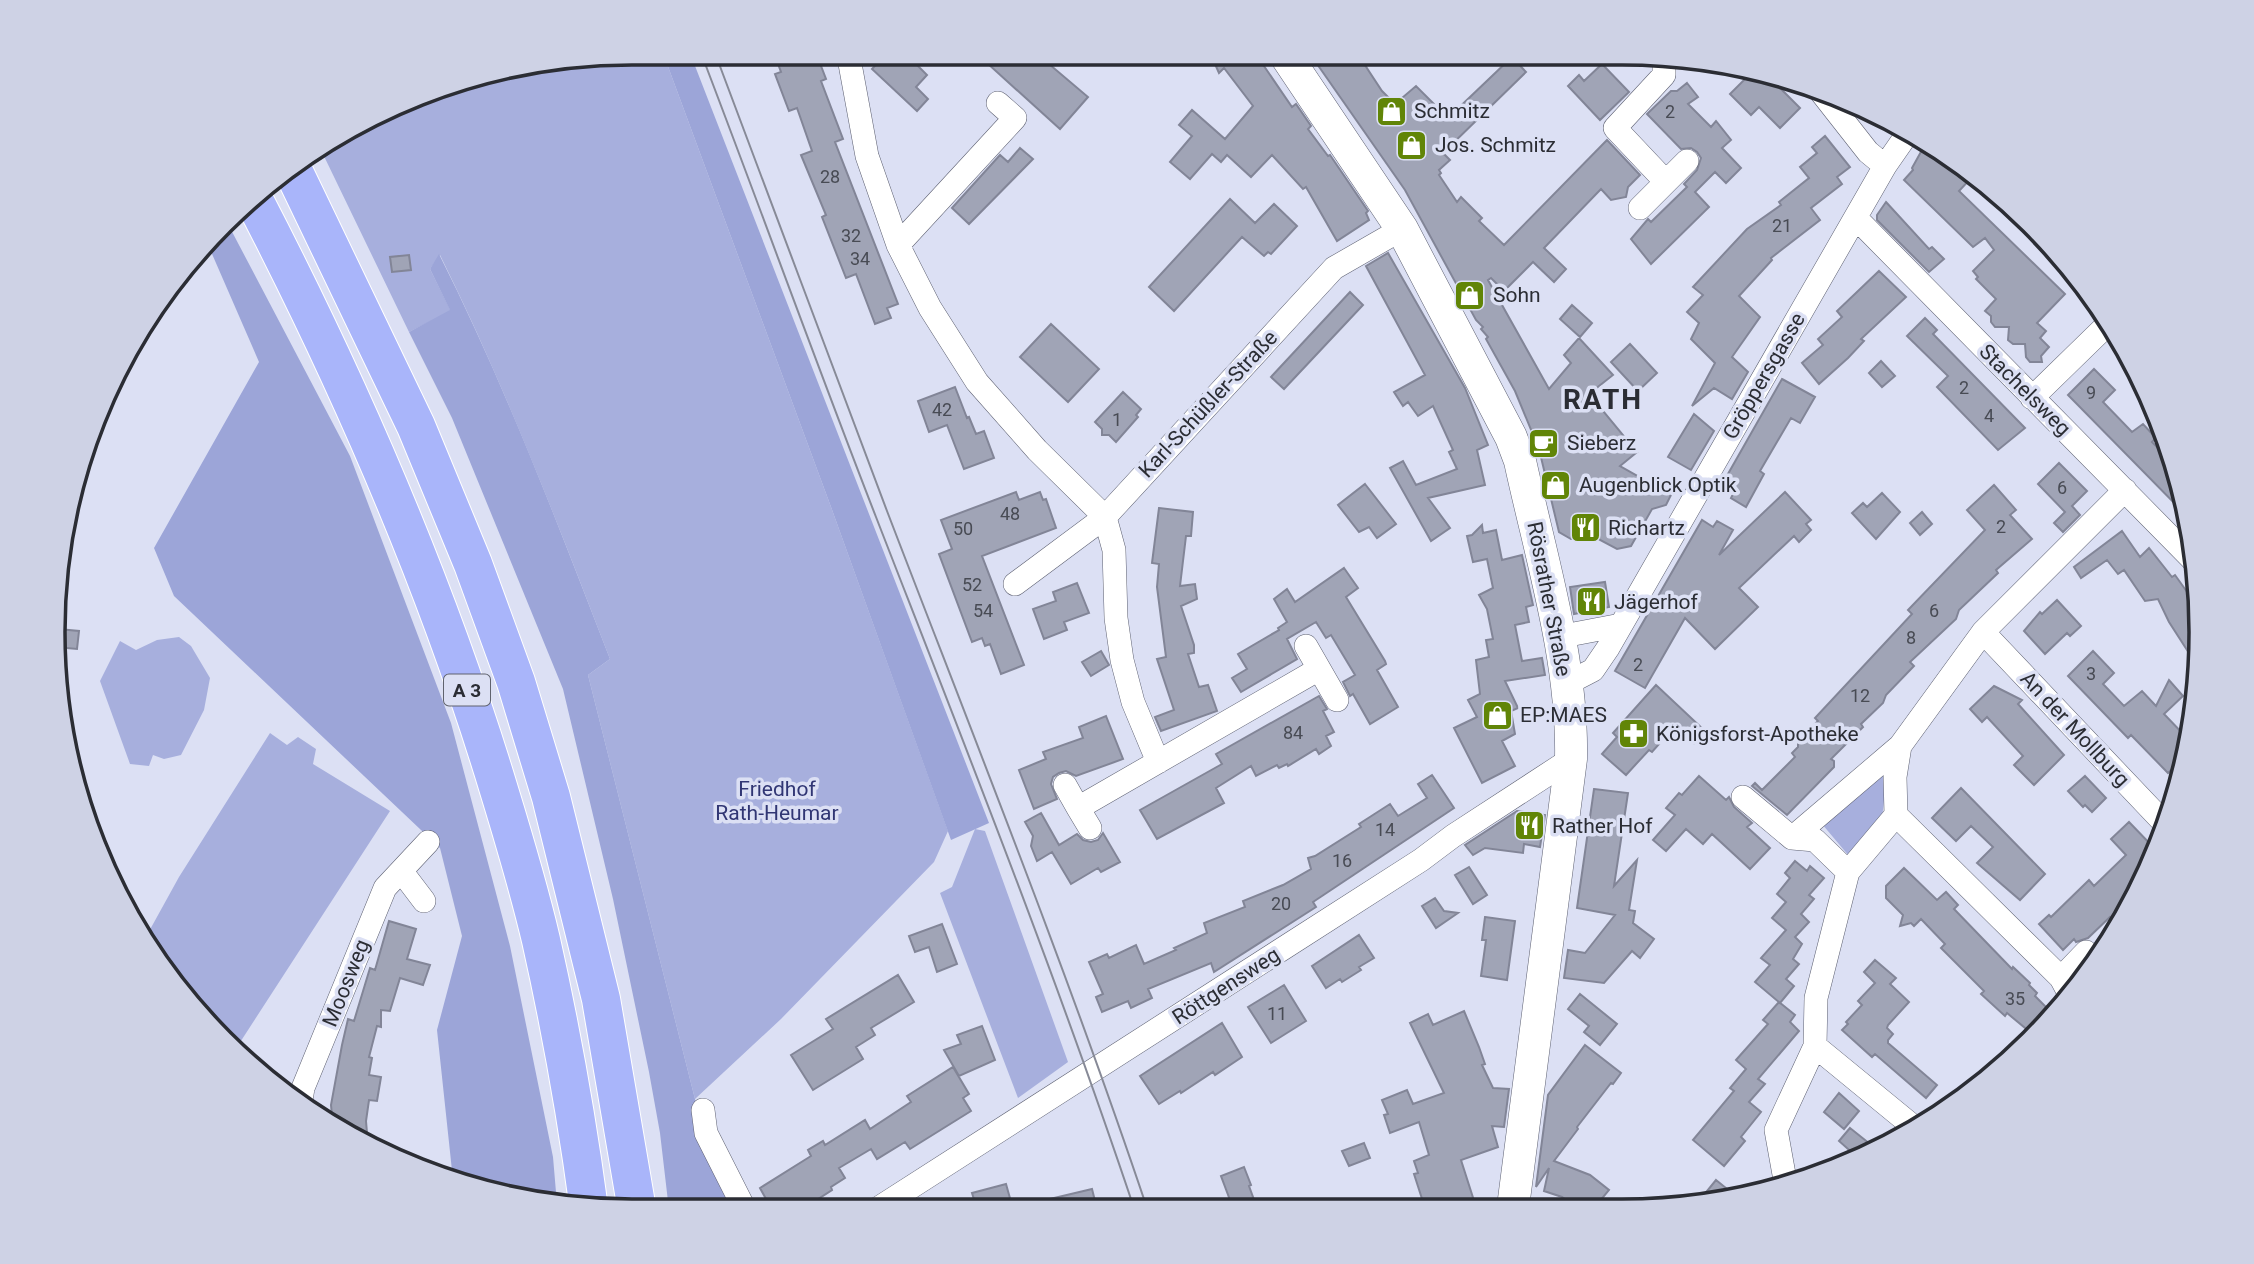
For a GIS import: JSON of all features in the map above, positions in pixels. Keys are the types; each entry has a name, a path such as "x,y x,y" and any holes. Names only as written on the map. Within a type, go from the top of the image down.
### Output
{"highway":[{"name":"A 3","path":"296,176 416,426 516,682 551,797 592,958 635,1199"},
{"name":"A 3","path":"257,207 373,446 429,584 479,726 540,938 577,1120 587,1197"}],"main road":[{"name":"Rösrather Straße","path":"1292,65 1402,229 1511,437 1520,461 1558,637 1572,727 1572,759 1514,1199"}],"street":[{"path":"850,65 867,156 898,245 930,307 977,382 1037,450 1105,517 1114,550 1116,618 1122,660 1133,702 1158,762"},
{"path":"1664,67 1664,75 1615,128 1666,182"},
{"path":"898,245 1015,118 998,103"},
{"path":"1831,105 1868,152 1885,166"},
{"name":"Gröppersgasse","path":"1566,684 1593,670 1621,625 1885,166 1903,140"},
{"path":"1640,208 1687,161"},
{"name":"Stachelsweg","path":"1856,218 2183,549"},
{"name":"Karl-Schüßler-Straße","path":"1015,584 1105,517 1334,268 1402,229"},
{"path":"2032,398 2102,330"},
{"path":"1791,838 1900,746 1983,632 2125,491"},
{"path":"1558,637 1621,625"},
{"name":"An der Mollburg","path":"1983,632 2158,817"},
{"path":"1306,646 1337,700"},
{"path":"1078,808 1319,669"},
{"path":"1784,1175 1776,1130 1815,1046 1816,998 1848,872 1896,815 1895,777 1900,746"},
{"name":"Röttgensweg","path":"893,1199 1421,860 1453,836 1572,759"},
{"path":"1065,785 1090,828"},
{"path":"1743,797 1791,838 1815,840 1848,872"},
{"path":"1896,815 2065,986"},
{"name":"Moosweg","path":"302,1093 385,888 428,842"},
{"path":"402,872 424,901"},
{"path":"2066,984 2086,952"},
{"path":"1815,1046 1907,1122"},
{"path":"703,1110 706,1133 739,1199"}],"green space":[{"name":"Friedhof Rath-Heumar","path":"667,65 948,831 934,862 781,1019 695,1099 588,675 610,659 530,455 440,255 430,269 451,311 409,332 324,156 381,123 415,108 485,84 595,66"},
{"path":"179,637 191,646 210,678 204,710 181,755 164,759 153,755 149,766 130,764 100,681 120,641 136,650 157,640"},
{"path":"270,733 287,745 298,737 316,749 313,764 390,811 240,1042 182,977 150,930 179,877"},
{"path":"1887,771 1882,819 1849,856 1822,824"},
{"path":"975,829 985,831 1068,1062 1018,1098 940,893 952,887"}],"shaded area":[{"path":"667,65 695,65 989,823 951,840"},
{"path":"231,231 350,456 451,723 510,946 553,1157 556,1194 485,1180 452,1170 437,1030 462,936 440,848 174,596 154,548 259,362 211,252"},
{"path":"439,254 508,404 610,659 588,675 695,1099 700,1134 730,1199 668,1199 649,1072 613,899 563,689 452,418 409,332 450,310 430,269"}],"building":[{"path":"778,65 821,65 826,79 821,81 843,139 835,142 898,304 887,308 891,318 875,324 856,274 846,278 822,217 826,215 801,155 812,151 797,108 789,111 775,74 781,72"},
{"path":"876,65 917,65 927,75 916,87 928,99 917,111 872,69"},
{"path":"989,65 1050,65 1088,97 1060,129"},
{"path":"1215,65 1263,65 1292,107 1296,104 1311,126 1308,129 1328,156 1330,155 1368,211 1366,213 1369,220 1337,241 1306,187 1303,189 1272,155 1251,177 1227,155 1221,162 1212,154 1190,179 1170,162 1192,136 1179,125 1192,110 1225,139 1253,106 1224,68 1219,73"},
{"path":"1318,65 1365,65 1382,91 1395,104 1416,86 1448,118 1504,65 1519,65 1526,72 1443,153 1450,160 1439,170 1439,175 1457,202 1461,197 1482,218 1479,221 1504,245 1607,140 1640,175 1628,187 1626,197 1611,200 1601,189 1544,248 1566,269 1554,282 1533,262 1504,291 1491,278 1488,280 1549,389 1571,363 1564,355 1579,338 1613,375 1589,394 1637,452 1620,466 1671,495 1666,505 1652,509 1631,546 1617,549 1591,535 1571,539 1559,532 1539,449 1515,391 1486,339 1488,337 1481,329 1483,327 1476,320 1405,190"},
{"path":"1603,65 1629,92 1600,120 1568,86 1579,75 1584,81"},
{"path":"1745,79 1779,87 1800,108 1780,128 1759,107 1751,115 1730,94"},
{"path":"1687,83 1698,97 1688,104 1711,127 1716,121 1731,140 1722,148 1741,168 1726,183 1715,172 1695,192 1709,207 1651,264 1631,239 1648,219 1651,222 1687,187 1684,184 1697,170 1701,158 1691,148 1681,149 1647,114 1671,91 1677,91"},
{"path":"1825,136 1850,167 1837,177 1842,184 1811,208 1820,220 1771,258 1739,296 1760,317 1732,357 1748,372 1732,399 1714,388 1692,406 1715,363 1691,339 1699,323 1687,312 1703,295 1693,287 1747,229 1781,205 1779,202 1809,178 1800,167 1817,153 1812,147"},
{"path":"1020,148 1033,159 969,224 952,208 1000,155 1008,162"},
{"path":"1922,151 1967,182 1959,191 2065,294 2037,323 2046,331 2040,338 2049,347 2041,356 2042,362 2030,362 2026,357 2025,344 2013,344 2008,340 2009,327 1995,327 1991,316 1985,311 1996,299 1976,279 1978,277 1973,271 1994,250 1985,238 1973,247 1904,180"},
{"path":"1230,199 1255,223 1274,204 1297,226 1271,254 1268,252 1264,256 1242,237 1174,311 1149,287"},
{"path":"1886,202 1929,249 1932,247 1944,259 1929,272 1877,220 1877,215"},
{"path":"1388,253 1465,388 1488,445 1477,450 1485,485 1428,498 1450,528 1431,541 1390,468 1403,461 1416,485 1457,469 1449,452 1453,450 1433,406 1418,416 1408,402 1403,406 1394,392 1425,375 1366,266"},
{"path":"409,255 411,270 392,272 390,257"},
{"path":"1879,271 1906,297 1861,339 1864,341 1848,358 1819,384 1802,363 1823,345 1818,339 1842,317 1837,311"},
{"path":"1350,292 1363,305 1284,389 1271,377"},
{"path":"1572,305 1592,323 1580,337 1560,319"},
{"path":"1925,318 1937,330 1933,334 2025,428 1998,450 1937,387 1948,376 1907,336"},
{"path":"1051,324 1099,369 1068,402 1020,357"},
{"path":"1630,344 1657,373 1638,391 1611,362"},
{"path":"1881,361 1895,376 1882,387 1869,373"},
{"path":"2094,369 2115,390 2103,402 2132,432 2143,424 2154,435 2155,439 2152,442 2159,450 2174,503 2068,395"},
{"path":"1782,379 1815,397 1800,423 1791,418 1760,471 1764,474 1746,507 1731,498 1736,488 1724,481"},
{"path":"955,387 967,418 969,417 976,434 984,431 994,458 964,469 947,425 929,432 918,401"},
{"path":"1123,392 1141,409 1136,415 1138,417 1116,442 1109,435 1102,435 1102,429 1095,422"},
{"path":"1694,414 1714,431 1691,470 1668,457"},
{"path":"2059,463 2087,491 2072,506 2080,515 2063,532 2054,523 2065,512 2038,484"},
{"path":"1365,484 1396,524 1377,538 1369,527 1359,532 1338,505"},
{"path":"1994,485 2016,510 2010,515 2032,539 1996,570 1998,573 1959,610 1956,619 1910,662 1914,666 1861,724 1863,727 1831,759 1834,761 1834,767 1787,815 1752,786 1755,783 1762,790 1795,757 1792,753 1798,747 1798,741 1818,721 1815,718 1912,614 1908,610 1985,530 1967,510"},
{"path":"1016,492 1019,500 1040,492 1043,500 1046,499 1056,528 982,556 1024,665 1001,674 990,644 985,646 982,638 972,642 939,554 952,549 941,520"},
{"path":"1785,492 1811,520 1806,524 1811,530 1799,542 1794,536 1739,588 1758,607 1715,649 1685,618 1645,688 1615,671 1702,520 1713,527 1717,521 1733,530 1719,555"},
{"path":"1882,493 1900,512 1876,539 1852,513 1863,503 1867,507"},
{"path":"1159,508 1193,512 1191,536 1186,536 1180,586 1195,584 1197,599 1181,606 1194,645 1194,653 1188,654 1199,687 1208,685 1217,711 1161,731 1155,717 1174,710 1157,659 1166,657 1157,587 1159,564 1152,563"},
{"path":"1922,512 1932,524 1920,535 1910,523"},
{"path":"1482,525 1483,533 1496,530 1502,560 1522,555 1533,605 1526,607 1529,622 1515,625 1522,661 1542,658 1545,675 1505,681 1518,708 1511,711 1515,734 1502,741 1515,766 1482,783 1454,728 1477,717 1468,700 1480,694 1476,660 1489,657 1486,640 1493,639 1487,609 1479,595 1493,588 1487,559 1473,562 1467,536 1472,535"},
{"path":"2122,531 2140,557 2149,548 2188,593 2188,652 2158,599 2145,601 2124,570 2118,574 2107,560 2081,578 2074,567"},
{"path":"1344,568 1358,588 1346,597 1385,661 1386,664 1377,670 1398,707 1370,724 1343,682 1355,675 1331,635 1326,638 1316,622 1287,639 1297,659 1241,692 1232,678 1247,669 1238,654 1279,630 1278,628 1287,622 1274,599 1287,589 1295,602"},
{"path":"1605,582 1609,607 1574,614 1570,587"},
{"path":"1077,583 1089,613 1064,622 1067,630 1044,639 1033,609 1056,601 1053,592"},
{"path":"2057,600 2081,626 2070,636 2067,633 2045,654 2024,631 2040,612 2042,614"},
{"path":"65,630 79,631 77,649 65,648"},
{"path":"1101,651 1109,665 1091,676 1082,662"},
{"path":"2093,651 2114,673 2103,684 2124,706 2142,691 2156,706 2169,680 2183,696 2164,714 2180,731 2172,769 2168,773 2131,735 2128,738 2068,676"},
{"path":"1656,685 1705,731 1694,743 1675,726 1652,752 1649,750 1626,775 1602,754 1617,737 1613,733"},
{"path":"1994,686 2022,700 2018,704 2064,755 2034,785 2014,765 2023,756 1987,717 1982,722 1970,709"},
{"path":"1319,696 1327,709 1323,711 1334,732 1326,736 1331,746 1319,754 1316,749 1288,766 1287,764 1279,768 1277,765 1256,776 1251,766 1216,788 1224,803 1157,839 1140,810 1222,764 1216,754"},
{"path":"1106,716 1123,759 1076,776 1066,771 1059,773 1053,777 1051,784 1057,799 1034,809 1019,770 1046,759 1043,752 1083,738 1079,727"},
{"path":"1432,775 1454,808 1313,902 1316,907 1214,972 1211,963 1148,989 1152,998 1131,1008 1128,1001 1102,1012 1096,997 1103,994 1089,962 1107,954 1109,958 1136,945 1144,964 1176,950 1174,948 1207,933 1204,923 1245,907 1243,901 1283,885 1311,869 1308,858 1361,827 1359,824 1390,804 1398,816 1427,798 1418,784"},
{"path":"1699,776 1726,800 1729,797 1734,807 1752,823 1747,827 1770,848 1750,869 1712,834 1703,844 1686,829 1666,851 1653,840 1675,815 1666,808"},
{"path":"2085,776 2106,798 2092,812 2085,805 2083,807 2068,791"},
{"path":"1961,788 2045,874 2020,900 1977,863 1993,847 1971,826 1956,841 1932,818"},
{"path":"1594,789 1628,793 1614,886 1637,860 1629,910 1635,911 1633,923 1654,939 1640,958 1632,951 1604,983 1564,978 1568,950 1585,953 1615,915 1577,908"},
{"path":"1517,811 1545,815 1540,847 1524,844 1523,853 1485,848 1473,855 1465,845"},
{"path":"1041,813 1059,845 1077,834 1083,840 1091,842 1098,840 1103,833 1120,862 1101,872 1098,868 1071,884 1052,852 1037,861 1031,846 1033,836 1025,822"},
{"path":"2129,822 2149,842 2111,918 2088,938 2076,942 2074,939 2063,950 2039,924 2049,915 2051,917 2089,880 2094,886 2126,855 2111,839"},
{"path":"1795,861 1807,871 1810,866 1824,878 1809,895 1814,899 1801,914 1809,922 1795,937 1802,944 1793,959 1799,964 1786,979 1794,986 1780,1003 1755,982 1770,965 1761,958 1786,930 1772,918 1786,902 1777,894 1790,878 1785,873"},
{"path":"1469,867 1487,895 1473,904 1455,875"},
{"path":"1904,868 1937,900 1946,892 1958,905 1954,909 2012,969 2013,967 2030,983 2037,993 2035,996 2047,1008 2027,1029 2007,1013 2005,1016 1981,994 1984,991 1941,948 1945,944 1921,919 1914,926 1911,923 1900,926 1903,915 1886,898 1886,886"},
{"path":"1435,898 1444,911 1458,913 1436,928 1422,906"},
{"path":"1485,917 1515,921 1507,980 1481,976 1486,940 1482,940"},
{"path":"389,921 416,929 407,959 430,965 423,985 400,978 390,1011 381,1010 381,1027 377,1026 369,1057 372,1058 369,1075 381,1077 377,1101 369,1100 367,1133 332,1113 331,1105 348,1019 354,1021 370,968 375,970"},
{"path":"942,924 957,964 937,972 929,947 915,952 909,936"},
{"path":"1359,935 1374,958 1342,982 1340,979 1326,988 1312,966"},
{"path":"1875,960 1896,978 1890,984 1909,1002 1888,1025 1887,1028 1893,1034 1888,1043 1937,1085 1926,1098 1875,1054 1872,1057 1842,1030 1862,1005 1858,1001 1875,983 1864,972"},
{"path":"898,975 914,1002 871,1028 875,1035 856,1047 863,1059 813,1090 791,1055 833,1029 826,1019"},
{"path":"1284,985 1306,1021 1271,1043 1248,1007"},
{"path":"1580,994 1617,1024 1600,1045 1584,1032 1589,1026 1568,1009"},
{"path":"1779,1002 1795,1015 1790,1022 1799,1031 1758,1079 1765,1084 1749,1102 1761,1112 1741,1137 1745,1141 1724,1166 1693,1140 1734,1091 1730,1088 1746,1069 1736,1060 1768,1024 1763,1020"},
{"path":"1464,1011 1485,1064 1482,1065 1493,1088 1509,1089 1504,1127 1492,1126 1498,1147 1461,1160 1473,1199 1422,1199 1414,1174 1418,1173 1414,1161 1429,1155 1419,1122 1390,1133 1384,1115 1388,1114 1382,1100 1407,1090 1413,1104 1444,1093 1410,1023 1428,1014 1433,1025"},
{"path":"1222,1023 1242,1057 1215,1075 1213,1072 1159,1104 1140,1076"},
{"path":"982,1026 995,1060 959,1076 944,1050 961,1044 957,1035"},
{"path":"1585,1045 1621,1073 1577,1127 1554,1161 1590,1175 1609,1190 1602,1199 1565,1199 1544,1191 1549,1168 1536,1187 1548,1095"},
{"path":"953,1067 969,1094 963,1098 971,1111 910,1149 905,1142 877,1159 871,1149 839,1168 845,1178 818,1199 766,1199 760,1188 811,1156 808,1150 823,1141 825,1145 865,1120 870,1129 911,1102 907,1096"},
{"path":"1839,1093 1859,1111 1844,1129 1824,1112"},
{"path":"1850,1128 1869,1143 1850,1151 1839,1141"},
{"path":"1364,1143 1370,1158 1349,1166 1342,1151"},
{"path":"1244,1167 1254,1199 1230,1199 1221,1176"},
{"path":"1716,1180 1727,1189 1706,1192"},
{"path":"1006,1184 1010,1199 974,1199 972,1193"},
{"path":"1092,1189 1094,1199 1050,1199"}],"tram line":[{"path":"706,65 1042,947 1131,1199"},
{"path":"719,65 1053,945 1144,1199"}],"place":[{"name":"Schmitz","path":"1391,111"},
{"name":"Jos. Schmitz","path":"1412,145"},
{"name":"Sohn","path":"1470,295"},
{"name":"Sieberz","path":"1544,443"},
{"name":"Augenblick Optik","path":"1556,485"},
{"name":"Richartz","path":"1585,528"},
{"name":"Jägerhof","path":"1591,602"},
{"name":"EP:MAES","path":"1497,715"},
{"name":"Königsforst-Apotheke","path":"1633,734"},
{"name":"Rather Hof","path":"1529,826"}],"district":[{"name":"RATH","path":"1603,399"}]}
